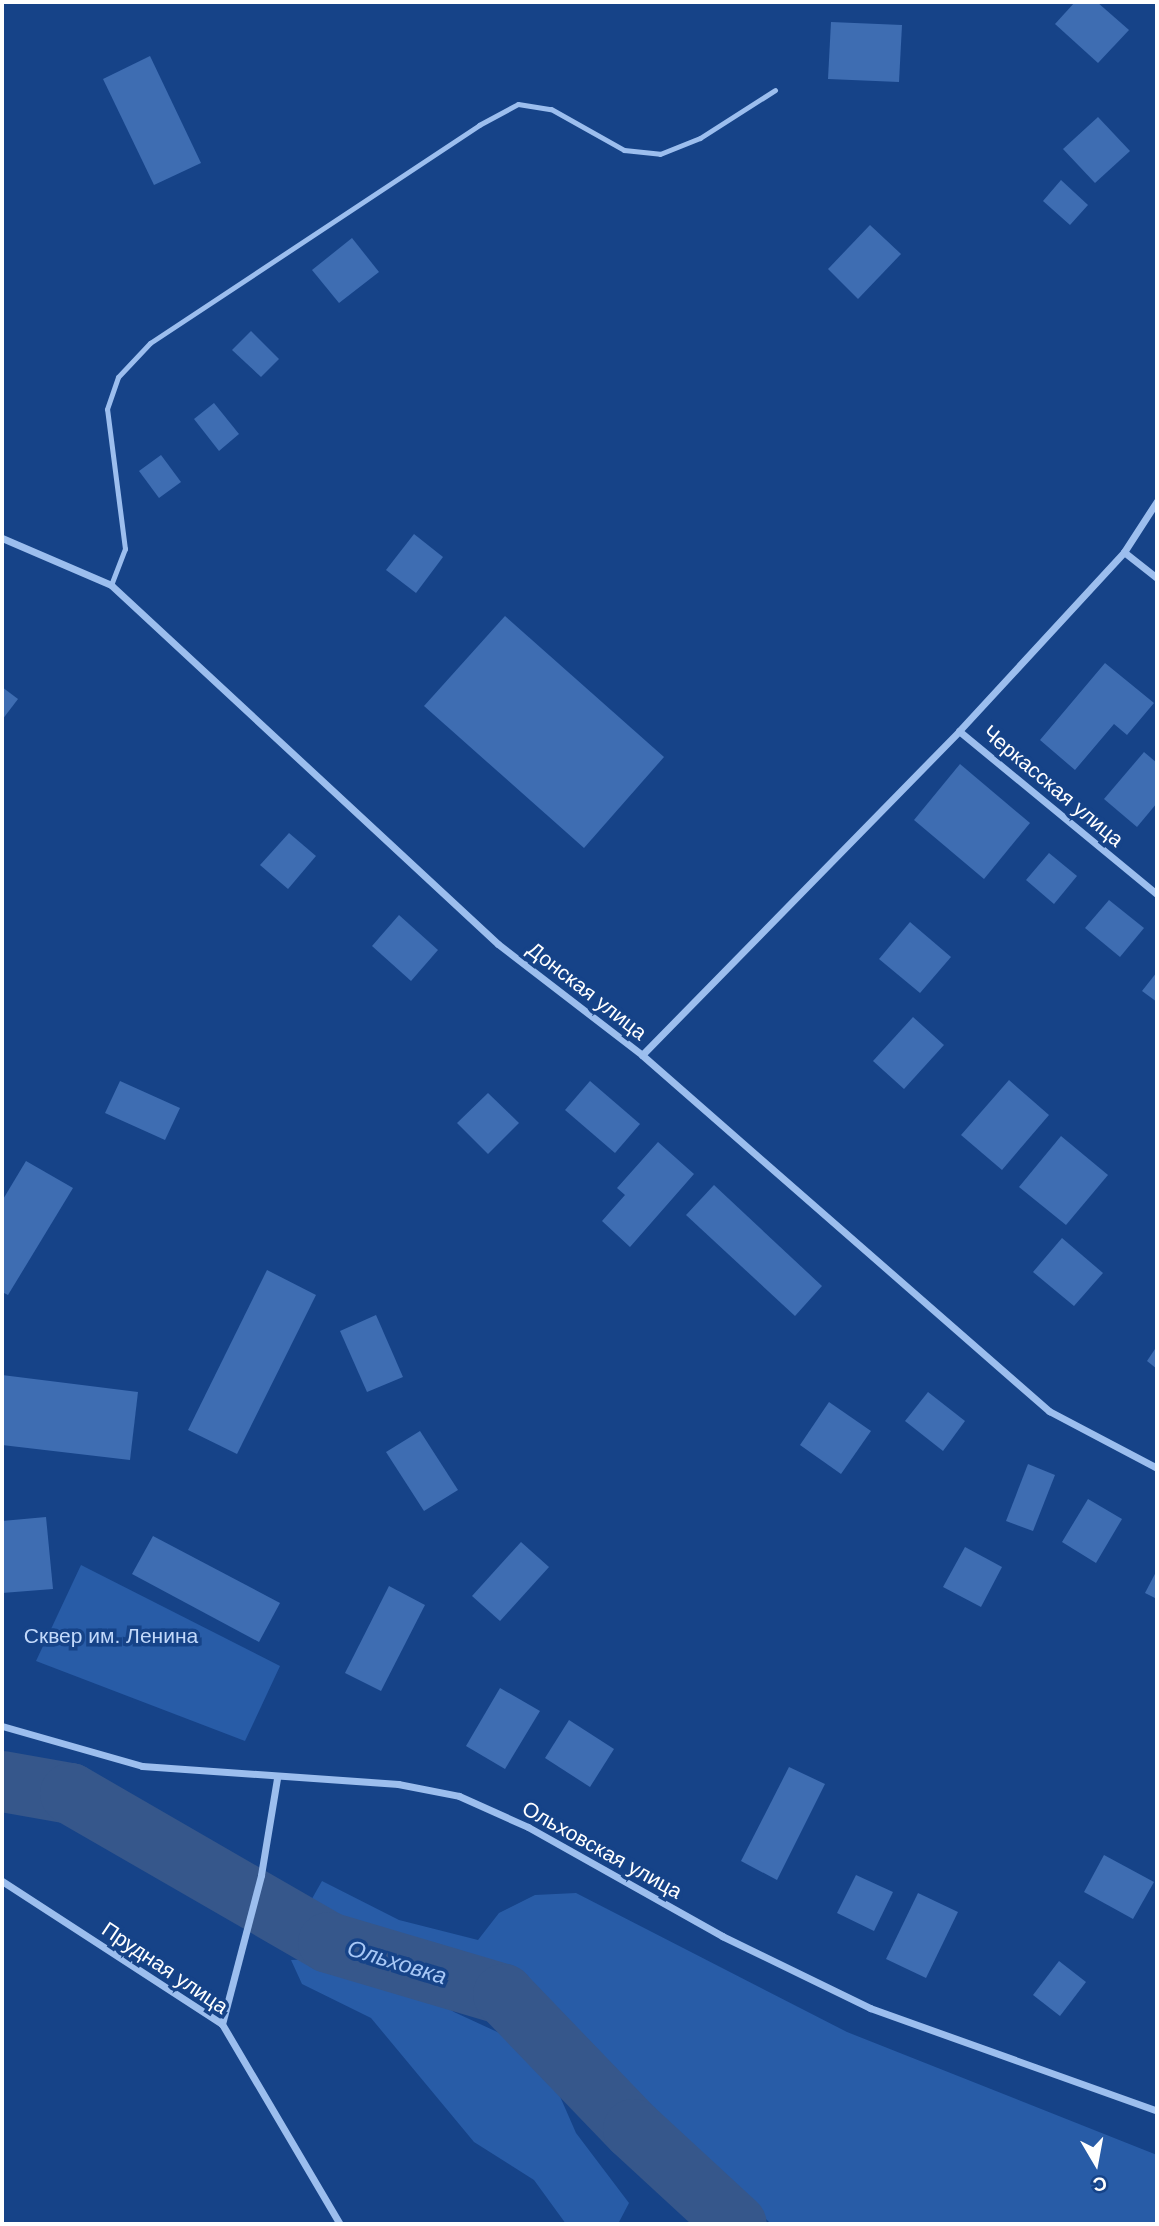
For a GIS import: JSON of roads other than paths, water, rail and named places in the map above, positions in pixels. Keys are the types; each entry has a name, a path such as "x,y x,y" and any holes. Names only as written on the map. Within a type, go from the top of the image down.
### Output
{"street":[{"path":"642,1055 959,730 1124,552 1157,501"},
{"name":"Донская улица","path":"2,538 111,585 498,944 642,1055 1049,1411 1157,1468"},
{"path":"1124,552 1157,578"},
{"name":"Черкасская улица","path":"959,730 1157,894"},
{"name":"Ольховская улица","path":"2,1726 142,1766 277,1778 398,1784 459,1796 528,1827 722,1936 870,2008 1157,2111"},
{"path":"222,2024 261,1875 277,1778"},
{"name":"Прудная улица","path":"2,1881 222,2024 340,2224"}],"lane":[{"path":"111,585 125,549 107,409 118,377 150,343 479,125 518,104 551,109 624,150 660,154 700,138 775,90"}],"waterway":[{"name":"Ольховка","path":"2,1781 70,1793 328,1942 503,1994 633,2129 736,2224"}],"park label":[{"name":"Сквер им. Ленина","path":"111,1636"}]}
